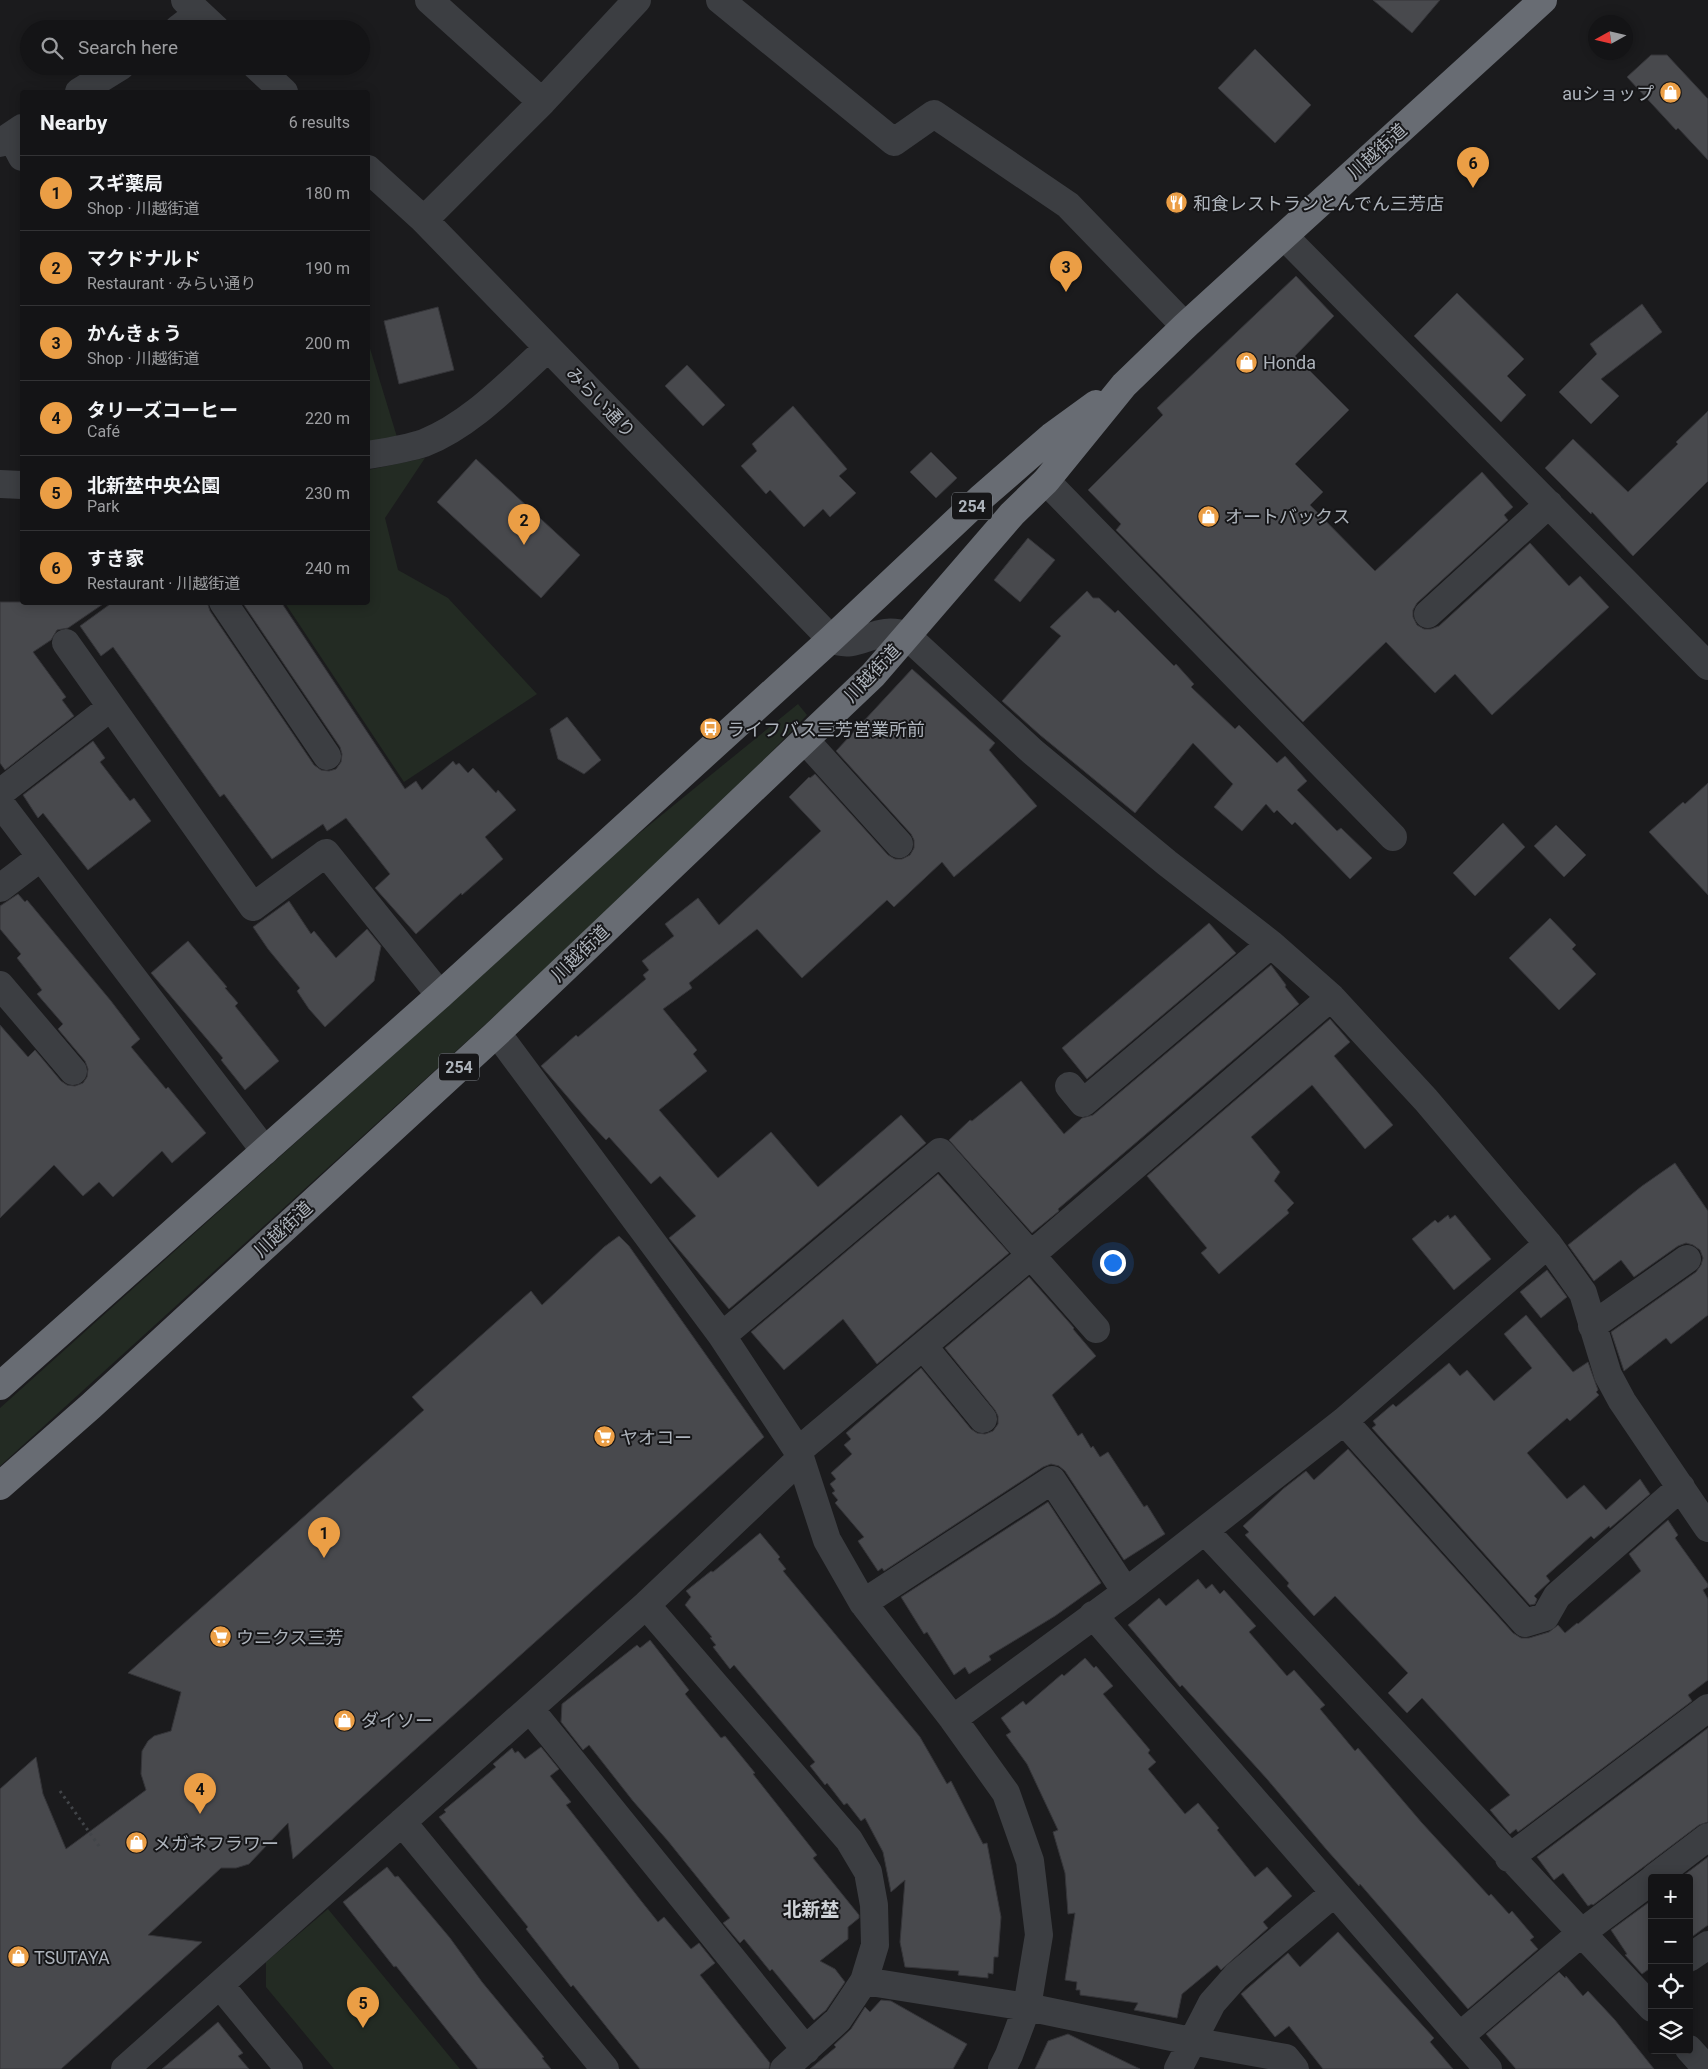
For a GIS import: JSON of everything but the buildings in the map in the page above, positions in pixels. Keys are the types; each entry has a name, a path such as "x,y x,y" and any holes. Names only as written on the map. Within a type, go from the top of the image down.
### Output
{"highway":[{"name":"川越街道","path":"0,1486 91,1406 497,1032 873,675 1012,514 1046,481 1124,385 1185,326 1544,0"},
{"name":"川越街道","path":"0,1386 440,995 831,639 982,497 1052,436 1124,385"}],"street":[{"path":"429,0 542,102"},
{"path":"424,220 542,102 636,0"},
{"path":"720,0 894,142 934,114 1068,205 1185,326"},
{"path":"82,90 106,75"},
{"path":"266,75 282,90"},
{"name":"みらい通り","path":"370,171 424,220 831,639"},
{"path":"1284,236 1708,666"},
{"path":"370,455 390,452 424,443 451,428 482,407 548,348"},
{"path":"1046,481 1392,837"},
{"path":"0,484 20,485"},
{"path":"1428,614 1548,504"},
{"path":"225,605 327,756"},
{"path":"831,639 842,644 852,643 884,632 896,632 907,636 1033,752 1167,863 1270,944 1331,997 1426,1100 1548,1244 1583,1293 1608,1375 1622,1401 1708,1528"},
{"path":"66,643 254,906 326,853 440,995"},
{"path":"0,793 111,707"},
{"path":"804,740 899,844"},
{"path":"0,803 265,1151"},
{"path":"0,888 41,857"},
{"path":"1069,1086 1083,1103 1270,944"},
{"path":"0,985 73,1071"},
{"path":"125,2069 646,1605 799,1455 923,1346 1331,997"},
{"path":"497,1032 722,1336 799,1455 827,1540 863,1603 953,1719 1006,1793 1030,1860 1038,1934 1027,2006 1009,2056 1002,2069"},
{"path":"722,1336 940,1152 1032,1254 1096,1329"},
{"path":"953,1719 1126,1592 1344,1421 1548,1244"},
{"path":"1592,1326 1687,1259"},
{"path":"923,1346 983,1420"},
{"path":"1344,1421 1526,1623 1545,1617 1557,1596 1681,1487"},
{"path":"863,1603 1052,1480 1126,1592"},
{"path":"1205,1531 1580,1934 1648,1996"},
{"path":"646,1605 849,1840 868,1872 874,1915 875,1945 864,1981 838,2020 784,2069"},
{"path":"1093,1615 1488,2069"},
{"path":"1510,1858 1708,1708"},
{"path":"530,1709 806,2050"},
{"path":"402,1822 605,2069"},
{"path":"1660,1874 1708,1837"},
{"path":"1460,2036 1580,1934 1648,1883"},
{"path":"1178,2069 1212,2003 1236,1976 1334,1893"},
{"path":"1693,1955 1708,1944"},
{"path":"864,1981 1027,2006 1191,2041 1286,2058 1295,2069"},
{"path":"220,1985 289,2069"}],"path":[{"path":"60,1791 99,1846"}],"shaded area":[{"path":"370,349 397,437 370,442"},
{"path":"425,458 385,518 398,570 448,598 537,694 404,782 286,605 370,605 370,470"},
{"path":"798,704 807,715 725,800 599,921 0,1466 0,1408 471,985 604,862"},
{"path":"328,1909 460,2069 334,2069 266,1987 266,1962"}],"place":[{"name":"auショップ","path":"1670,93"},
{"name":"すき家","path":"1473,188"},
{"name":"和食レストランとんでん三芳店","path":"1177,203"},
{"name":"かんきょう","path":"1066,292"},
{"name":"Honda","path":"1247,362"},
{"name":"オートバックス","path":"1209,516"},
{"name":"マクドナルド","path":"524,545"},
{"name":"ライフバス三芳営業所前","path":"711,729"},
{"name":"ヤオコー","path":"604,1437"},
{"name":"スギ薬局","path":"324,1558"},
{"name":"ウニクス三芳","path":"220,1637"},
{"name":"ダイソー","path":"345,1720"},
{"name":"タリーズコーヒー","path":"200,1814"},
{"name":"メガネフラワー","path":"137,1843"},
{"name":"TSUTAYA","path":"18,1957"},
{"name":"北新埜中央公園","path":"363,2028"}],"district":[{"name":"北新埜","path":"811,1909"}]}
